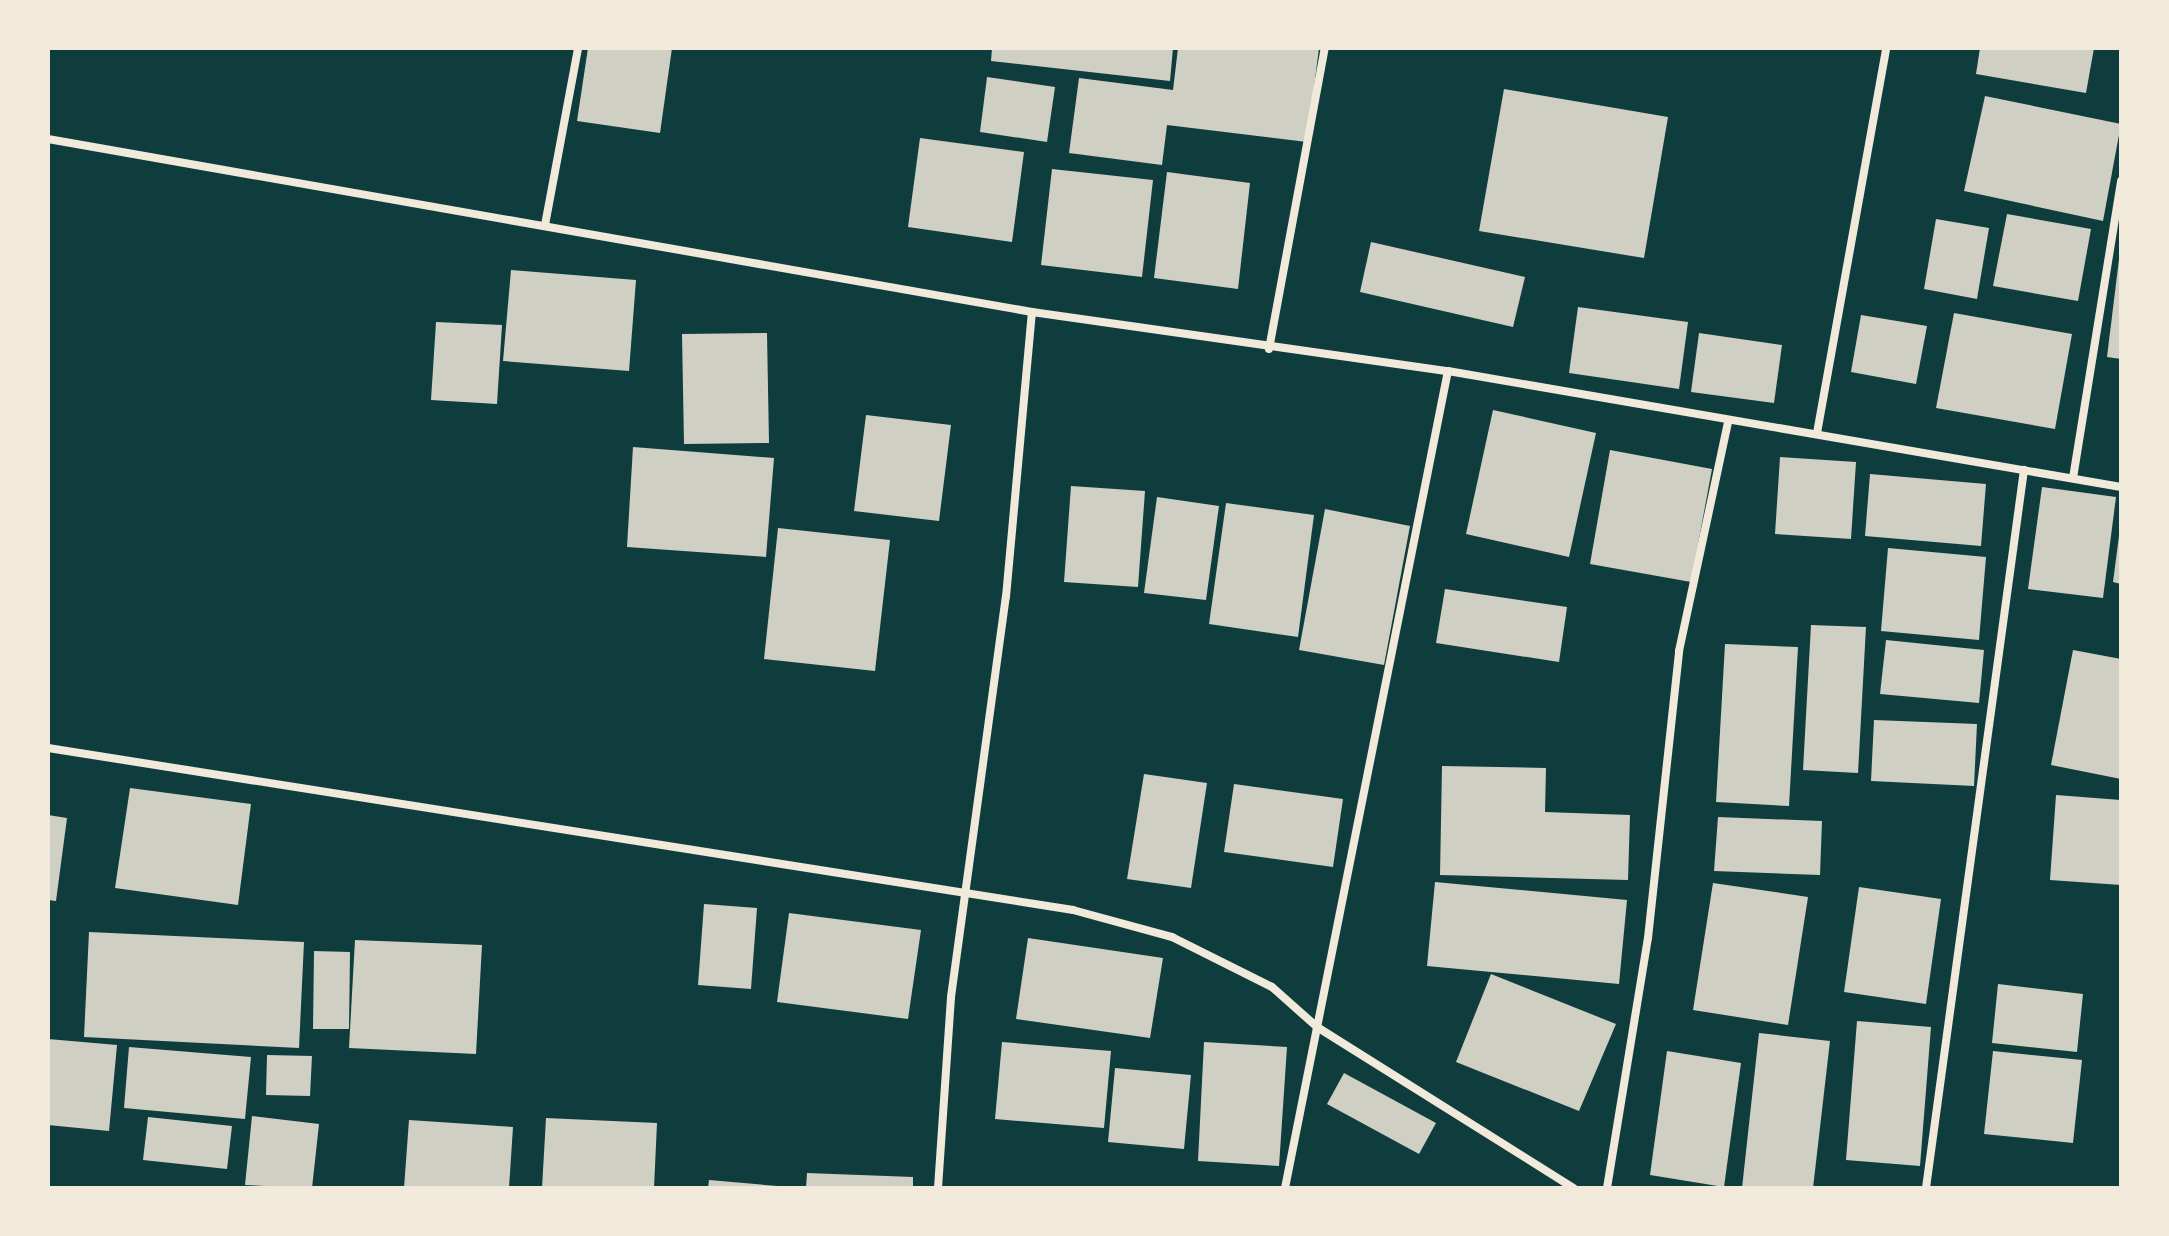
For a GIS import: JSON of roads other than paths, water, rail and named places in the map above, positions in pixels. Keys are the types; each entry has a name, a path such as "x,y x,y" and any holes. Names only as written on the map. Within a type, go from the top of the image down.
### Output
{"street":[{"path":"545,225 578,48"},
{"path":"1269,349 1325,48"},
{"path":"1817,433 1886,48"},
{"path":"48,139 1032,312 1269,349 1448,371 1728,422 1817,433 2121,487"},
{"path":"2073,478 2121,181"},
{"path":"938,1188 964,893 1006,597 1032,312"},
{"path":"1285,1188 1448,371"},
{"path":"1607,1188 1648,938 1679,651 1728,422"},
{"path":"1926,1188 2024,470"},
{"path":"48,748 1073,910 1172,937 1272,987 1317,1027 1574,1188"}]}
